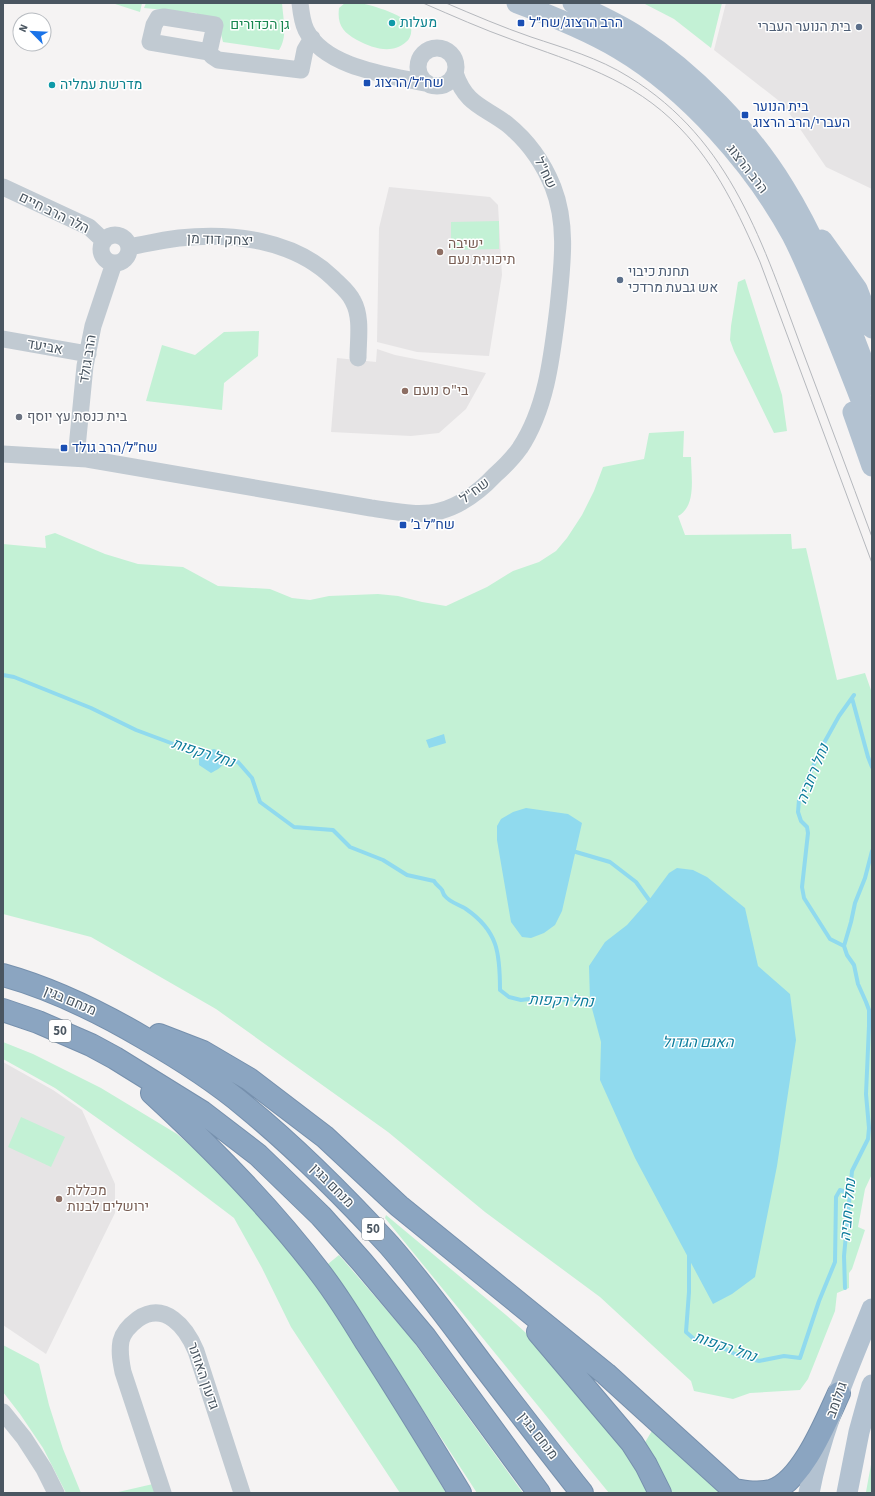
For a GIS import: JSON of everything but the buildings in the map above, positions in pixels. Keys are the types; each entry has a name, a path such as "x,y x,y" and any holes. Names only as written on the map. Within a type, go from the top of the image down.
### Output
{"highway":[{"name":"מנחם בגין","path":"3,975 48,991 112,1019 177,1057 245,1106 294,1148 341,1194 390,1247 582,1493"},
{"name":"מנחם בגין","path":"3,1010 38,1022 91,1045 115,1058 202,1112 258,1155 321,1216 425,1336 539,1493"},
{"path":"112,1019 203,1052 249,1079 325,1137 399,1206 606,1374 736,1492 762,1493 773,1490 795,1473 808,1457 838,1394"},
{"path":"115,1058 208,1146 288,1233 322,1275 384,1369 460,1493"},
{"path":"496,1284 550,1344 632,1443 646,1465 660,1493"}],"main road":[{"name":"הרב הרצוג","path":"517,3 564,21 618,49 650,69 686,100 722,137 770,199 792,236 806,264 872,428"},
{"name":"הרב הרצוג","path":"573,3 617,24 637,36 691,77 717,103 768,163 795,206 831,282 872,385"},
{"path":"795,206 827,246 856,289 872,328"},
{"path":"806,264 820,318 872,466"},
{"name":"גולומב","path":"809,1493 825,1433 838,1394 872,1309"},
{"name":"גולומב","path":"847,1493 859,1432 872,1385"}],"street":[{"name":"שח\"ל","path":"303,8 306,29 312,38 331,55 353,66 376,73 430,85 487,112"},
{"path":"209,52 215,25 164,17 158,18 156,21 150,42 209,52 218,60 301,70 305,50 312,38"},
{"path":"436,48 446,51 454,60 456,68 455,73 453,78 447,83 440,86 430,85 419,75 417,67 419,59 426,51 431,49 436,48"},
{"name":"שח\"ל","path":"376,73 401,69 419,59"},
{"name":"שח\"ל","path":"3,454 76,458 404,513 439,512 458,505 484,487 519,449 531,429 539,410 546,383 556,318 562,269 563,237 560,208 546,172 534,152 522,137 468,97 461,89 455,73"},
{"name":"הלר הרב חיים","path":"3,188 89,227 104,241"},
{"path":"112,236 117,236 124,239 129,247 126,257 118,263 105,259 101,250 104,241 112,236"},
{"name":"יצחק דוד מן","path":"129,247 180,238 243,238 271,244 303,256 324,269 343,287 354,301 359,320 358,358"},
{"name":"הרב גולד","path":"76,458 88,354 93,326 114,263"},
{"name":"אביעד","path":"3,339 88,354"},
{"name":"גדעון האוזנר","path":"163,1493 123,1372 120,1356 121,1342 124,1332 143,1316 154,1312 172,1318 181,1326 190,1338 196,1351 242,1493"},
{"path":"3,1412 24,1438 44,1468 56,1493"}],"shaded area":[{"name":"בית הנוער העברי","path":"726,3 872,3 872,189 826,167 783,104 714,50"},
{"name":"ישיבה תיכונית נעם","path":"389,187 490,197 498,205 502,275 489,356 417,352 377,342 379,228"},
{"name":"בי\"ס נועם","path":"377,349 395,355 486,373 466,409 439,433 411,436 331,432 337,358 376,362"},
{"name":"מכללת ירושלים לבנות","path":"3,1062 53,1090 82,1110 115,1184 115,1213 46,1354 3,1325"}],"green space":[{"path":"112,3 142,3 140,12"},
{"name":"גן הכדורים","path":"146,3 282,3 284,33 282,45 279,50 223,42 221,34 196,13 144,8"},
{"path":"345,3 366,4 397,15 409,24 411,28 410,38 400,46 388,49 375,48 357,40 345,31 340,23 339,8"},
{"path":"643,3 722,3 711,48 674,19"},
{"path":"499,221 499,249 451,250 451,222"},
{"path":"745,279 782,395 787,431 774,433 730,340 738,282"},
{"path":"259,331 258,356 224,383 222,410 146,401 162,345 195,355 224,332"},
{"path":"684,431 683,457 691,457 692,481 692,490 688,505 678,516 685,535 791,534 792,549 806,548 837,680 865,673 872,693 872,1174 865,1189 858,1227 865,1230 852,1269 849,1273 849,1288 837,1293 835,1311 808,1379 800,1390 750,1393 733,1399 694,1391 691,1381 600,1297 485,1212 388,1132 216,1009 91,937 3,914 3,544 46,548 45,536 55,533 105,554 138,564 183,567 218,586 270,589 292,598 310,600 329,596 378,594 398,596 446,606 487,587 513,571 539,562 556,551 567,538 582,515 594,491 603,467 644,459 649,433"},
{"path":"3,1042 33,1054 101,1088 177,1134 240,1188 297,1255 345,1325 446,1493 400,1493 291,1327 262,1268 234,1218 176,1174 55,1088 3,1059"},
{"path":"21,1117 65,1137 51,1167 8,1147"},
{"path":"386,1215 506,1315 566,1369 625,1449 640,1473 657,1461 644,1444 656,1424 731,1493 609,1493 385,1218"},
{"path":"339,1255 410,1337 523,1493 477,1493 328,1264"},
{"path":"3,1345 39,1364 49,1405 63,1449 81,1493 66,1493 43,1448 3,1392"},
{"path":"872,1459 872,1493 866,1493 866,1492"},
{"path":"153,1484 156,1493 114,1493"}],"water":[{"path":"444,734 446,743 429,748 426,740"},
{"path":"214,749 224,753 225,760 220,768 211,773 199,765 199,753"},
{"path":"526,808 568,814 582,823 562,911 555,925 544,933 531,938 522,937 511,922 497,840 497,826 501,819 513,812"},
{"name":"האגם הגדול","path":"677,868 693,870 707,877 745,908 758,966 790,994 796,1040 777,1166 755,1277 732,1294 713,1304 635,1158 600,1080 601,1042 590,1001 589,966 605,942 627,925 649,900 669,873"}],"waterway":[{"name":"נחל רקפות","path":"3,675 14,677 91,708 136,730 203,755"},
{"name":"נחל רחביה","path":"845,1288 844,1256 852,1171 868,1139 869,1128 866,1094 869,1010 858,984 854,965 847,955 844,946 830,939 804,898 802,887 808,833 807,827 801,821 798,812 799,800 819,752 839,716 854,695"},
{"path":"852,698 872,767"},
{"name":"נחל רקפות","path":"221,759 238,762 252,778 260,802 294,827 333,830 350,847 383,860 407,875 434,881 447,898 477,917 491,935 498,954 500,990 509,997 521,1000 537,998 558,1000 578,999 595,1002"},
{"path":"844,946 855,903 865,878 872,851"},
{"path":"576,852 610,862 636,882 649,900"},
{"name":"נחל רקפות","path":"689,1253 689,1292 686,1332 694,1339 717,1345 739,1356 759,1361 784,1356 800,1358 819,1301 835,1262 836,1197 840,1190 849,1193"}],"tram line":[{"path":"423,3 490,31 580,65 622,84 642,96 662,111 693,143 705,158 726,191 760,262 872,563"},
{"path":"446,3 509,29 581,54 618,70 664,103 694,132 719,163 740,198 758,235 872,537"}],"place":[{"name":"מעלות","path":"392,23"},
{"name":"הרב הרצוג/שח״ל","path":"521,23"},
{"name":"בית הנוער העברי","path":"859,27"},
{"name":"שח״ל/הרצוג","path":"367,83"},
{"name":"מדרשת עמליה","path":"52,85"},
{"name":"בית הנוער העברי/הרב הרצוג","path":"745,115"},
{"name":"ישיבה תיכונית נעם","path":"440,252"},
{"name":"תחנת כיבוי אש גבעת מרדכי","path":"620,280"},
{"name":"בי\"ס נועם","path":"405,391"},
{"name":"בית כנסת עץ יוסף","path":"19,417"},
{"name":"שח״ל/הרב גולד","path":"64,448"},
{"name":"שח״ל ב׳","path":"403,525"},
{"name":"מכללת ירושלים לבנות","path":"59,1199"}]}
